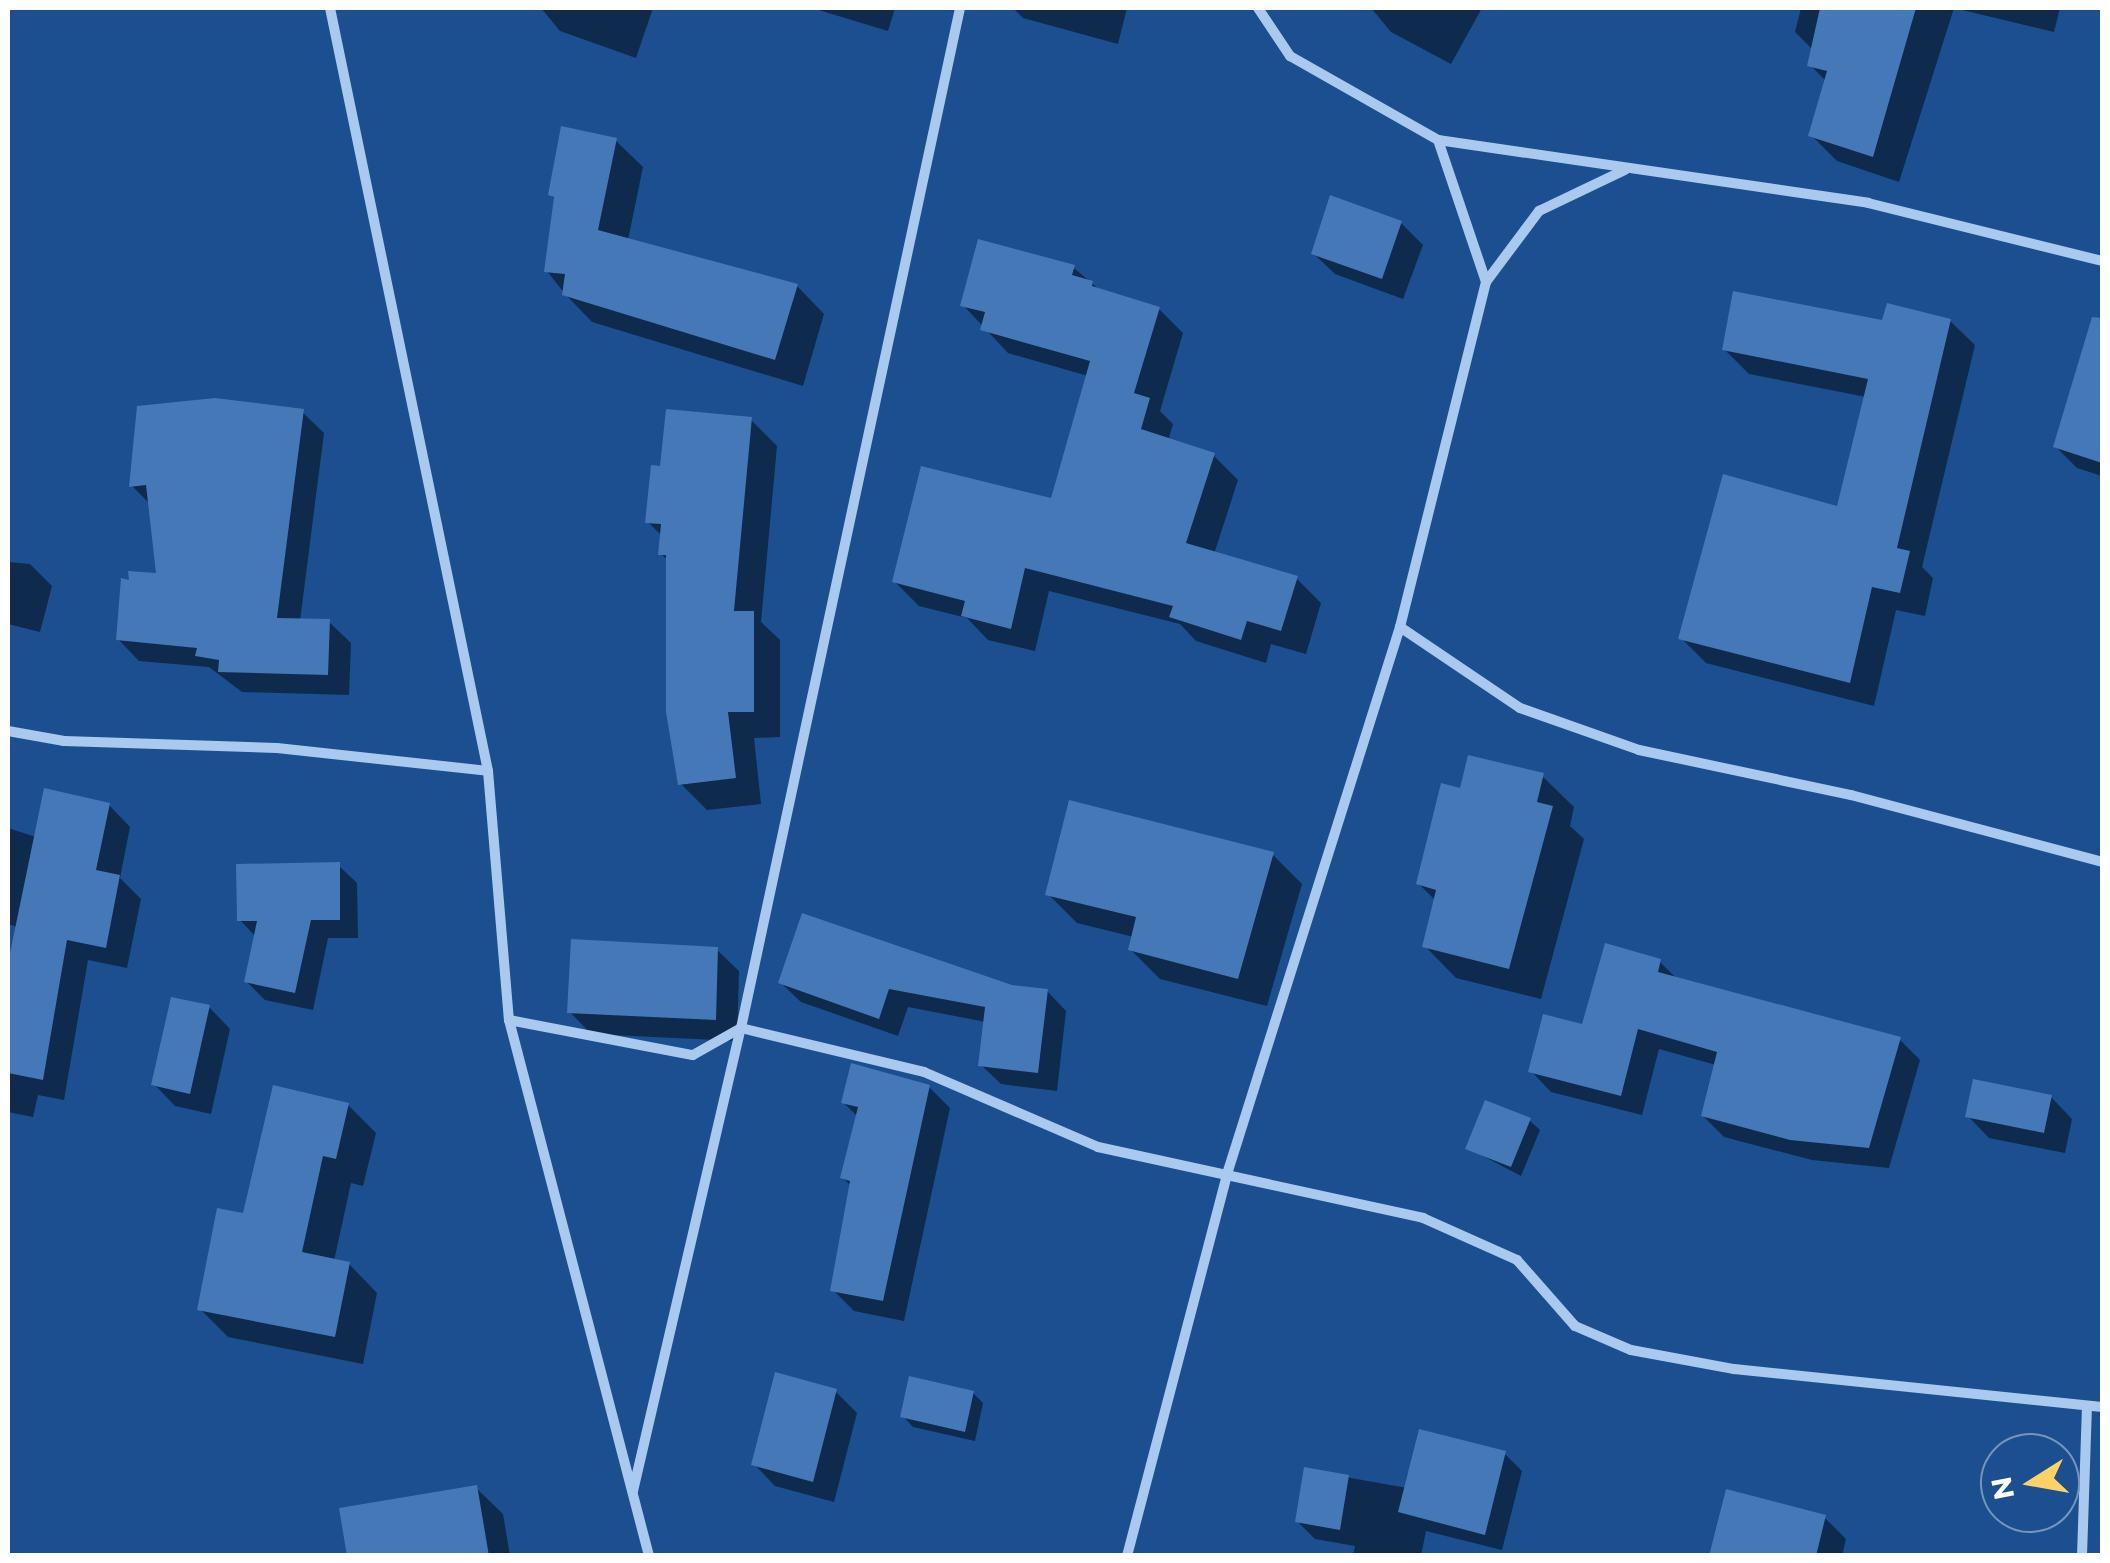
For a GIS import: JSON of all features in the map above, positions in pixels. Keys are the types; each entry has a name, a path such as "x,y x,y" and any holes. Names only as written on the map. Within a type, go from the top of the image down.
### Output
{"street":[{"path":"330,8 488,771 509,1020 649,1556"},
{"path":"632,1498 741,1028 960,8"},
{"path":"1258,8 1290,56 1438,140 1625,170 1868,202 2102,261"},
{"path":"1438,140 1486,282"},
{"path":"1127,1556 1227,1174 1400,627 1486,282 1538,211 1625,170"},
{"path":"1400,627 1520,708 1639,750 1851,794 2102,862"},
{"path":"8,730 64,741 276,748 488,771"},
{"path":"509,1020 693,1055 741,1028 924,1072 1098,1148 1227,1174 1439,1225 1518,1260 1576,1326 1630,1350 1734,1368 2102,1407"},
{"path":"2082,1556 2087,1408"}],"building":[{"path":"1820,8 1916,8 1873,157 1808,136 1827,71 1807,66"},
{"path":"561,126 617,138 598,230 798,284 775,360 562,295 565,274 544,272 554,197 548,195"},
{"path":"1330,195 1402,221 1382,279 1311,254"},
{"path":"978,239 1075,265 1072,275 1093,281 1092,286 1160,307 1134,393 1150,398 1141,429 1215,453 1186,543 1298,576 1281,631 1247,621 1241,640 1169,617 1173,606 1025,568 1011,629 961,616 965,601 892,582 921,466 1051,498 1090,361 980,330 985,312 960,306"},
{"path":"1733,291 1882,320 1887,303 1951,319 1897,548 1910,551 1900,593 1872,587 1850,683 1678,639 1723,474 1837,506 1868,379 1722,350"},
{"path":"2092,317 2102,318 2102,463 2053,447"},
{"path":"215,398 304,409 277,618 330,619 328,675 218,672 219,660 195,656 197,648 116,640 121,578 129,580 128,571 156,573 146,485 129,487 137,406"},
{"path":"666,409 752,417 734,611 754,611 754,712 728,712 736,778 678,785 666,712 666,555 658,555 661,524 645,523 651,465 660,466"},
{"path":"1468,755 1544,773 1537,802 1553,806 1509,969 1422,947 1436,890 1416,884 1441,783 1460,788"},
{"path":"44,788 110,803 96,870 120,875 106,948 67,940 43,1080 8,1073 8,963"},
{"path":"1069,800 1274,852 1238,979 1128,950 1136,917 1045,895"},
{"path":"340,862 340,920 311,920 295,993 244,982 257,921 237,921 236,864"},
{"path":"802,913 1012,985 1048,989 1038,1073 978,1066 985,1007 889,989 879,1019 778,983"},
{"path":"571,939 718,947 716,1020 567,1013"},
{"path":"1605,943 1661,959 1658,972 1901,1037 1869,1148 1790,1140 1701,1116 1717,1052 1638,1029 1621,1096 1528,1072 1543,1014 1582,1024"},
{"path":"171,997 210,1005 190,1094 151,1085"},
{"path":"851,1063 930,1085 883,1301 830,1291 850,1181 840,1178 858,1107 841,1103"},
{"path":"1973,1079 2052,1095 2044,1133 1965,1117"},
{"path":"273,1085 349,1103 336,1159 323,1156 302,1252 350,1262 335,1337 197,1310 217,1208 243,1213"},
{"path":"1485,1100 1531,1118 1511,1167 1465,1149"},
{"path":"775,1372 837,1389 813,1482 751,1465"},
{"path":"909,1376 974,1391 965,1432 900,1417"},
{"path":"1419,1429 1506,1451 1485,1535 1398,1512"},
{"path":"1304,1467 1349,1475 1340,1530 1295,1522"},
{"path":"477,1485 489,1556 347,1556 339,1508"},
{"path":"1726,1489 1826,1515 1816,1556 1709,1556"}]}
